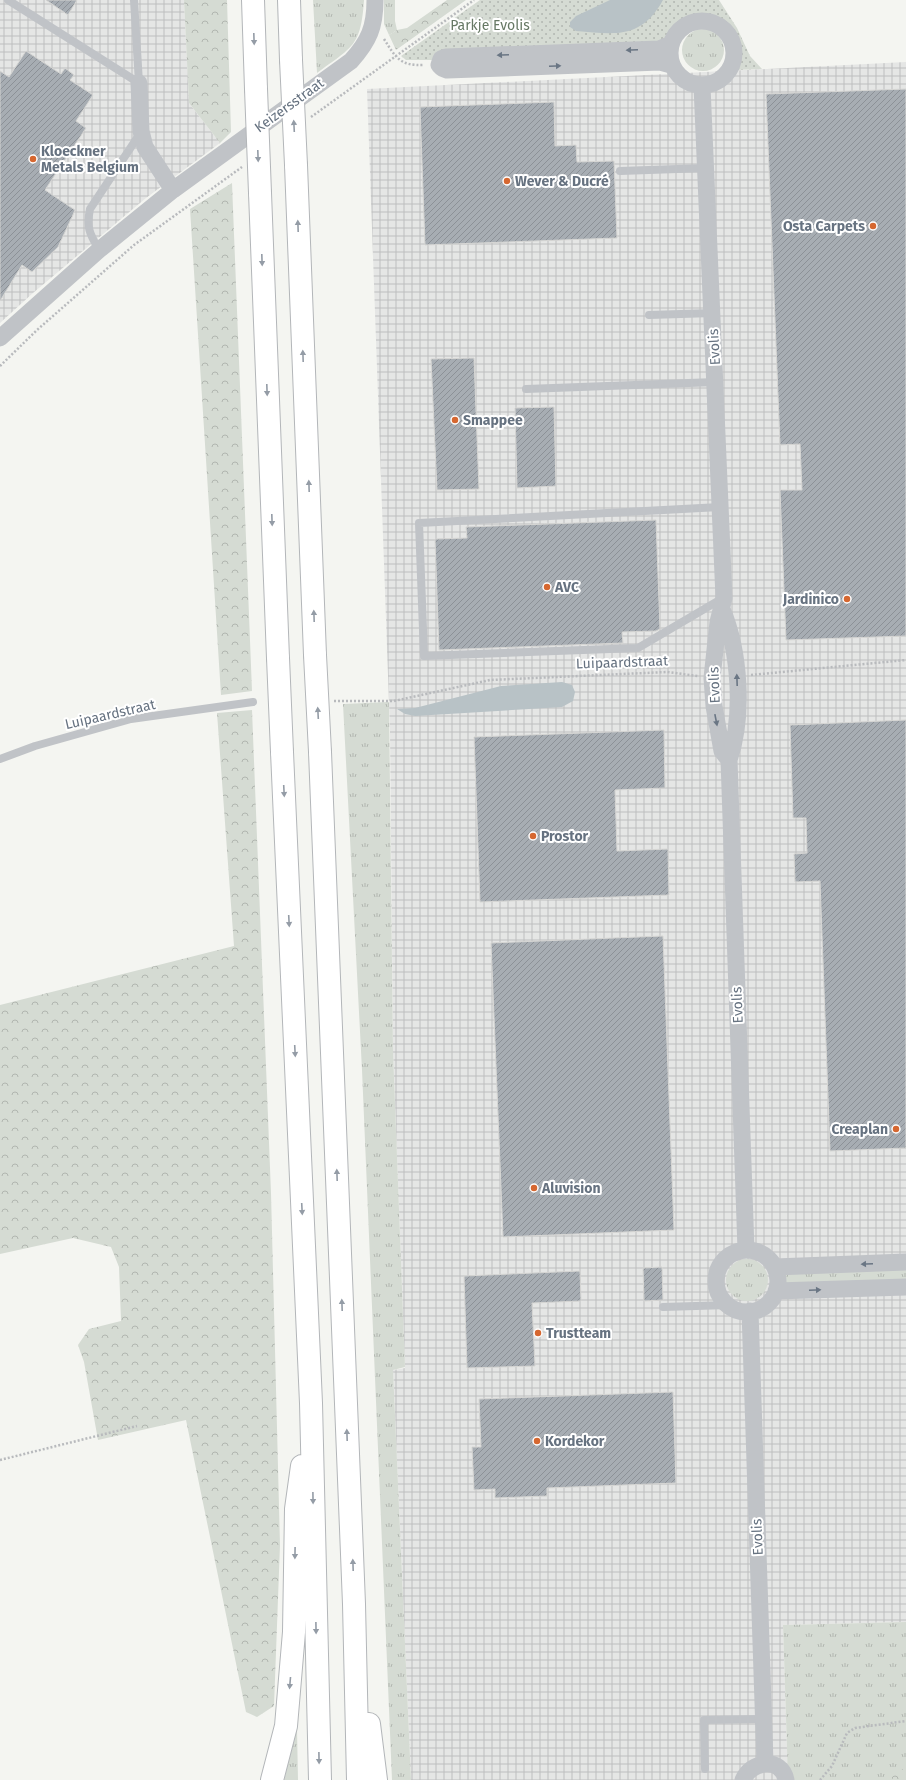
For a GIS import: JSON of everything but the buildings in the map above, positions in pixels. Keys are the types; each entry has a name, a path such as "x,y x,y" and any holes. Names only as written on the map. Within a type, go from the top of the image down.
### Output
{"highway":[{"path":"253,0 278,658 311,1403 320,1780"},
{"path":"288,0 296,165 354,1604 358,1780"},
{"path":"272,1780 286,1726 294,1632 296,1509 311,1403"},
{"path":"354,1604 376,1780"}],"street":[{"name":"Keizersstraat","path":"0,338 100,250 173,190 351,61 364,46 372,30 375,0"},
{"path":"698,21 708,22 722,28 732,41 734,51 733,61 726,75 712,84 702,86 691,84 679,77 671,64 671,44 678,32 688,24 698,21"},
{"path":"671,44 659,48 446,57 441,59 439,65 447,70 660,62 671,64"},
{"path":"139,83 141,131 145,147 173,190"},
{"name":"Evolis","path":"702,86 716,382 723,603 736,663 737,676 737,706 732,749 729,760 746,1250"},
{"name":"Evolis","path":"723,603 717,624 712,678 714,706 722,751 729,760"},
{"path":"746,1250 766,1255 775,1267 778,1278 776,1292 769,1302 762,1308 750,1311 736,1310 723,1300 716,1285 718,1269 728,1256 735,1252 746,1250"},
{"path":"775,1267 906,1262"},
{"path":"776,1292 906,1287"},
{"name":"Evolis","path":"750,1311 765,1763"},
{"path":"744,1780 751,1768 765,1763 773,1764 781,1769 786,1780"}],"lane":[{"path":"8,0 139,83"},
{"path":"134,0 139,83"},
{"path":"100,250 90,233 87,222 90,209 141,131"},
{"path":"620,171 706,168"},
{"path":"649,316 713,313"},
{"path":"526,390 716,382"},
{"path":"720,507 419,523 424,656 638,648 723,603"},
{"name":"Luipaardstraat","path":"0,758 35,746 132,719 253,702"},
{"path":"662,1307 728,1305"},
{"path":"705,1769 704,1720 763,1719"}],"path":[{"path":"308,120 474,0"},
{"path":"372,30 382,37 403,63 410,66 439,65"},
{"path":"0,366 42,326 134,245 245,165"},
{"path":"737,676 906,660"},
{"name":"Luipaardstraat","path":"340,701 394,701 490,680 667,672 712,678"},
{"path":"0,1460 137,1426"},
{"path":"820,1780 832,1766 847,1733 855,1728 906,1721"}],"shaded area":[{"path":"0,0 184,0 189,103 220,143 146,198 33,293 0,323"},
{"path":"610,0 663,0 655,13 646,22 626,32 603,33 576,31 570,27 570,22 576,16"},
{"path":"906,62 906,1622 783,1625 788,1780 411,1780 393,1370 405,1368 393,1051 390,731 367,89"},
{"path":"562,682 572,685 575,692 573,701 562,707 415,716 405,714 397,709 415,708 501,686"}],"green space":[{"path":"184,0 227,0 231,132 220,143 189,103"},
{"path":"313,0 364,0 363,16 357,37 346,51 317,73"},
{"path":"384,0 395,0 395,21 397,30 389,35 384,24"},
{"path":"447,0 466,0 396,50 389,35 397,30 407,28"},
{"name":"Parkje Evolis","path":"480,0 719,0 737,28 750,56 762,69 734,70 738,62 738,44 730,29 716,19 700,16 682,22 660,43 435,60 406,60 401,56"},
{"path":"699,29 707,29 718,35 724,46 724,54 718,65 707,71 699,71 688,65 682,54 682,46 688,35"},
{"path":"232,183 252,691 221,695 190,209"},
{"path":"389,702 393,1051 405,1367 393,1370 411,1780 392,1780 362,1070 343,704"},
{"path":"252,710 271,1193 280,1545 274,1706 257,1717 246,1712 186,1420 98,1440 84,1362 78,1345 89,1329 121,1321 119,1267 111,1247 73,1238 0,1254 0,1005 234,946 217,713"},
{"path":"743,1259 751,1259 762,1265 768,1276 768,1284 762,1295 751,1301 743,1301 732,1295 726,1284 726,1276 732,1265"},
{"path":"906,1268 906,1281 783,1286 783,1272"},
{"path":"906,1622 906,1780 788,1780 783,1625"},
{"path":"297,1729 298,1780 284,1780"},
{"path":"904,1768 906,1769 906,1780 892,1780 892,1777"}],"place":[{"name":"Kloeckner Metals Belgium","path":"33,159"},
{"name":"Wever & Ducré","path":"507,181"},
{"name":"Osta Carpets","path":"873,226"},
{"name":"Smappee","path":"455,420"},
{"name":"AVC","path":"547,587"},
{"name":"Jardinico","path":"847,599"},
{"name":"Prostor","path":"533,836"},
{"name":"Creaplan","path":"896,1129"},
{"name":"Aluvision","path":"534,1188"},
{"name":"Trustteam","path":"538,1333"},
{"name":"Kordekor","path":"537,1441"}]}
